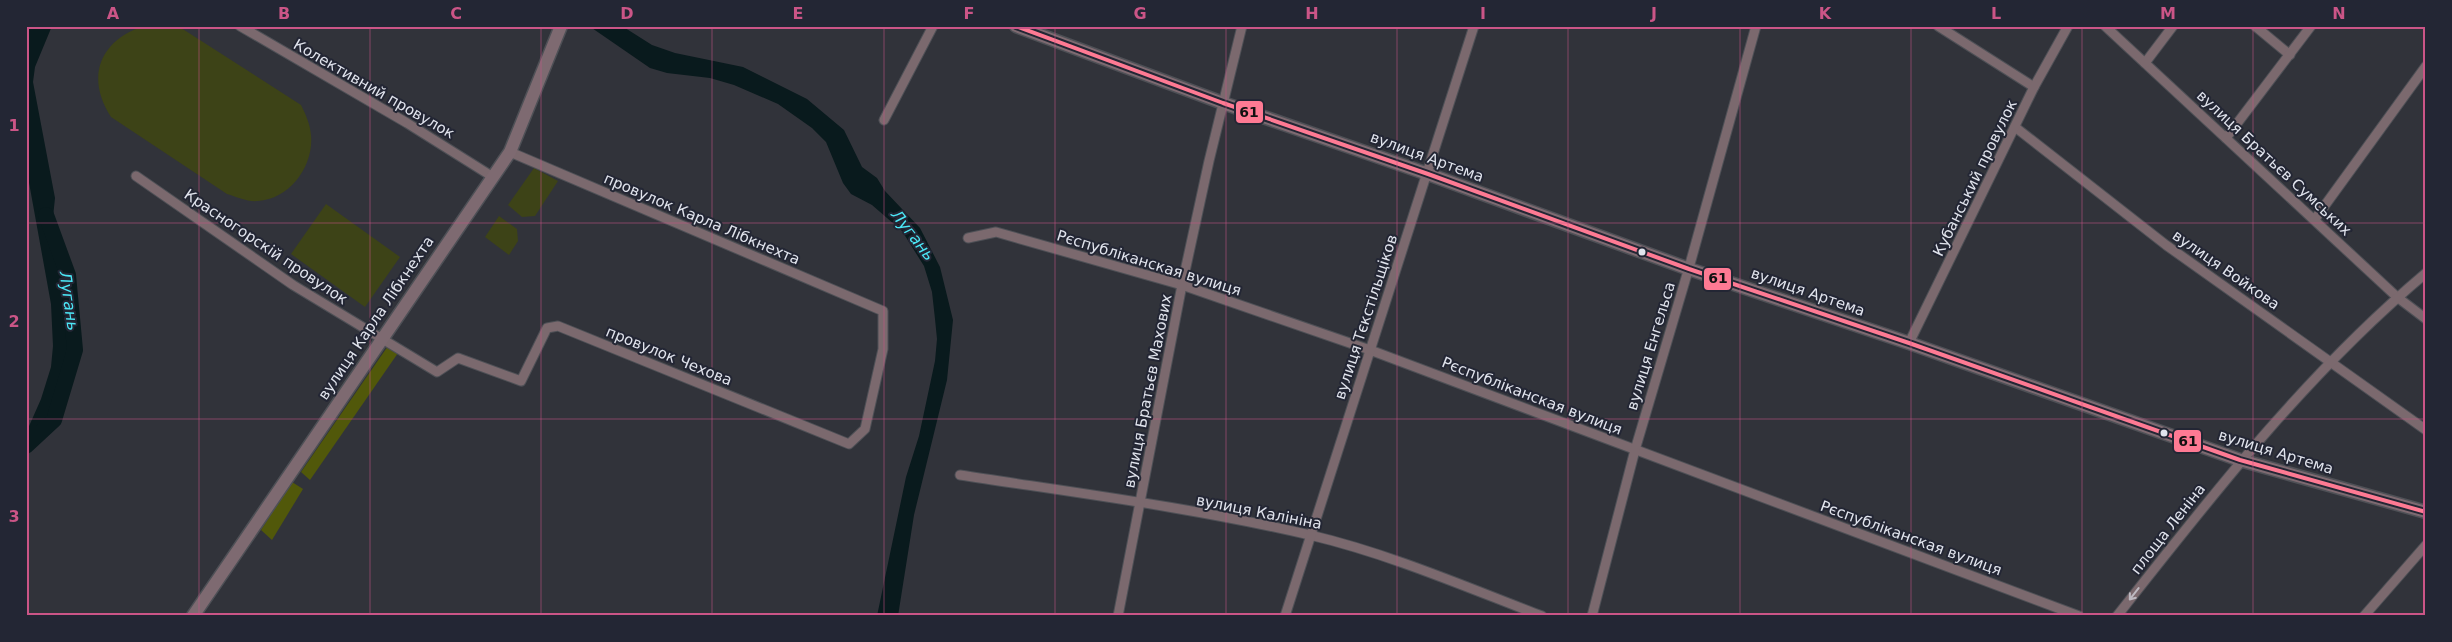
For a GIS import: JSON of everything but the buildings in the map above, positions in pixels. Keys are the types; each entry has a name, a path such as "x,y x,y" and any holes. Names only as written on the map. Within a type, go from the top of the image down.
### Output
{"street":[{"name":"Колективний провулок","path":"240,26 407,123 493,177"},
{"name":"вулиця Карла Лібкнехта","path":"193,616 510,152 538,87 561,26"},
{"path":"884,120 933,26"},
{"name":"вулиця Артема","path":"1016,26 1223,103 2240,460 2426,512"},
{"name":"вулиця Братьєв Махових","path":"1118,616 1182,285 1242,26"},
{"name":"вулиця Тєкстільщіков","path":"1285,616 1474,26"},
{"name":"вулиця Енгельса","path":"1592,616 1634,450 1689,268 1756,26"},
{"path":"1938,26 2034,87"},
{"name":"Кубанський провулок","path":"1909,343 2034,87 2068,26"},
{"name":"вулиця Братьєв Сумських","path":"2105,26 2397,297 2426,319"},
{"path":"2145,63 2173,26"},
{"path":"2255,26 2290,55"},
{"path":"2226,138 2311,26"},
{"path":"2315,219 2426,66"},
{"name":"вулиця Войкова","path":"2015,127 2166,245 2426,430"},
{"name":"провулок Карла Лібкнехта","path":"510,152 883,310"},
{"name":"Красногорскій провулок","path":"136,176 293,285 381,339"},
{"name":"Рєспубліканская вулиця","path":"968,238 996,232 1182,285 1370,350 2079,616"},
{"name":"площа Леніна","path":"2117,616 2240,460 2285,413 2330,360 2397,297 2426,273"},
{"name":"провулок Чехова","path":"381,339 437,372 458,358 521,381 547,328 558,326 849,444 866,428 882,348 883,310"},
{"name":"вулиця Калініна","path":"960,476 1140,503 1310,535 1373,553 1542,616"},
{"path":"2366,615 2426,545"}],"green space":[{"path":"144,26 178,26 301,105 310,127 311,147 304,169 290,187 270,199 258,201 246,200 227,194 111,117 103,102 99,88 98,74 101,62 107,50 117,40 129,32"},
{"path":"534,168 558,181 535,216 522,217 508,205"},
{"path":"326,204 400,257 365,307 291,254"},
{"path":"499,216 517,229 518,241 509,255 485,237"},
{"path":"388,346 398,353 310,480 301,472"},
{"path":"292,482 303,489 272,540 261,530"}],"water":[{"path":"29,26 52,26 35,67 33,82 55,198 52,227 68,318 68,343 63,378 50,411 49,422 26,456 26,433 41,399 51,367 53,346 51,304 26,166 26,31"},
{"path":"589,26 622,26 652,45 675,53 743,67 807,99 844,130 862,167 877,178 885,191 920,228 940,267 953,320 947,380 914,515 898,616 877,616 906,477 919,436 935,361 937,339 932,292 924,266 902,231 872,205 851,194 843,183 826,142 812,128 778,104 734,85 710,78 667,73 650,68"}],"waterway":[{"name":"Лугань","path":"26,446 54,420 75,350 68,275 46,215"}],"transit line":[{"name":"61","path":"1016,26 1223,103 1428,174 1689,269 1909,343 2240,460 2426,512"}]}
